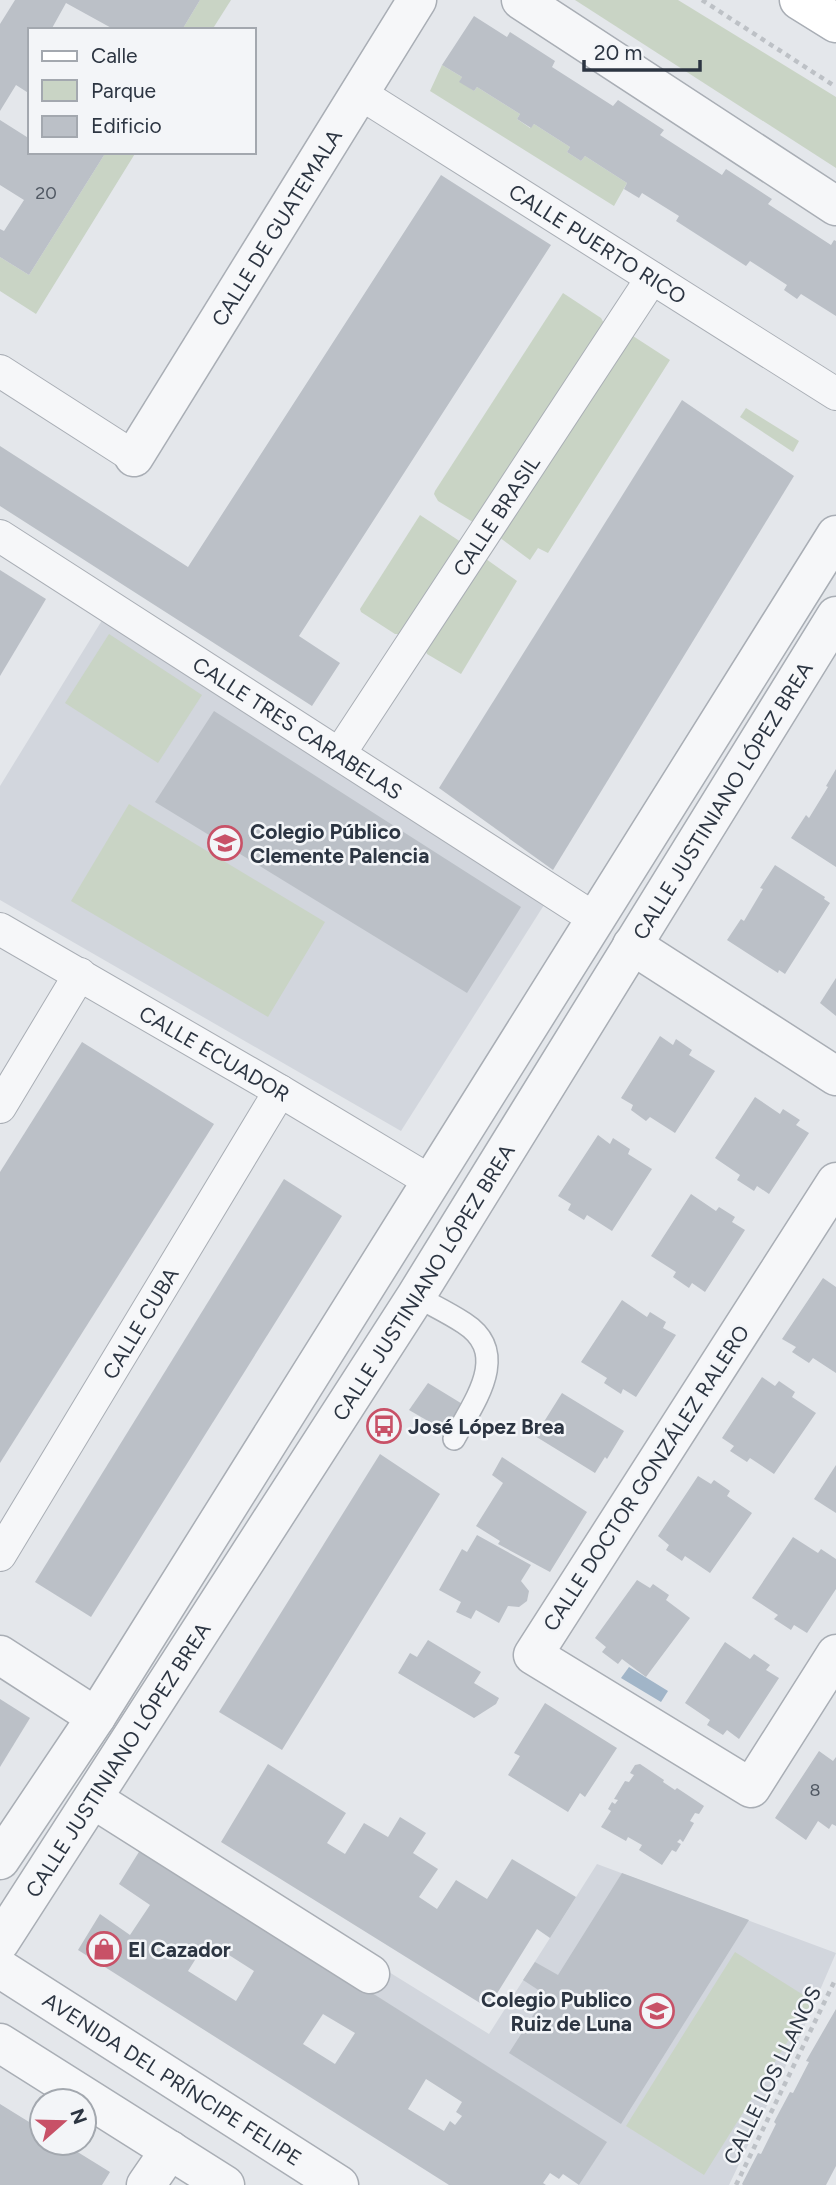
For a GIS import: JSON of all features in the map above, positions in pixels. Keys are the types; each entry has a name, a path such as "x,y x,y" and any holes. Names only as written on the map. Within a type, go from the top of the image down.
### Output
{"main road":[{"path":"799,0 836,23"}],"street":[{"name":"CALLE DE GUATEMALA","path":"134,457 417,0"},
{"path":"521,0 836,206"},
{"name":"CALLE PUERTO RICO","path":"360,94 836,394"},
{"name":"CALLE BRASIL","path":"340,753 652,278"},
{"path":"0,371 134,457"},
{"name":"CALLE JUSTINIANO LÓPEZ BREA","path":"0,1860 96,1717 836,535"},
{"name":"CALLE TRES CARABELAS","path":"0,536 594,919"},
{"name":"CALLE JUSTINIANO LÓPEZ BREA","path":"1,1968 93,1799 416,1296 836,616"},
{"name":"CALLE ECUADOR","path":"0,929 430,1181"},
{"path":"632,945 836,1076"},
{"path":"0,1107 80,974"},
{"name":"CALLE CUBA","path":"0,1555 280,1091"},
{"name":"CALLE DOCTOR GONZÁLEZ RALERO","path":"836,1182 533,1656 751,1788 836,1654"},
{"path":"0,1655 96,1717"},
{"path":"93,1799 370,1975"},
{"name":"AVENIDA DEL PRÍNCIPE FELIPE","path":"1,1968 339,2185"},
{"path":"0,2043 225,2185"},
{"path":"146,2185 170,2150"}],"lane":[{"path":"416,1296 476,1332 487,1356 485,1380 454,1439"}],"path":[{"path":"702,0 836,87"},
{"name":"CALLE LOS LLANOS","path":"736,2185 836,1978"}],"shaded area":[{"name":"Colegio Público Clemente Palencia","path":"104,617 544,905 401,1131 0,900 0,786"},
{"name":"Colegio Publico Ruiz de Luna","path":"597,1864 836,1953 801,2034 729,2185 579,2185 606,2142 362,1987 376,1964 489,2034"}],"green space":[{"path":"200,0 231,0 213,28 183,28"},
{"path":"575,0 678,0 836,97 836,168"},
{"path":"442,65 462,77 460,81 474,91 477,87 520,114 517,119 530,128 534,124 570,147 567,152 581,161 585,156 627,183 614,206 430,91"},
{"path":"105,154 135,154 36,314 0,291 0,257 29,275"},
{"path":"563,293 601,318 605,325 476,524 438,501 435,491"},
{"path":"633,336 670,360 548,553 538,548 530,560 499,537 629,337"},
{"path":"746,408 799,441 793,452 740,417"},
{"path":"420,515 461,542 399,634 395,634 360,609"},
{"path":"486,559 517,581 461,674 427,654 425,649"},
{"path":"109,634 202,695 158,763 65,703"},
{"path":"129,804 325,922 268,1017 71,901"},
{"path":"735,1952 813,2001 704,2175 626,2126"}],"water":[{"path":"629,1667 668,1691 661,1702 621,1678"}],"building":[{"path":"15,0 200,0 183,28 111,28 66,3 52,28 28,28 28,93 16,85 0,111 0,24"},
{"path":"474,16 507,37 510,32 555,61 552,67 613,106 618,100 664,130 660,135 722,175 726,169 772,199 768,204 831,245 836,241 836,316 801,294 797,299 784,290 787,285 750,261 746,266 676,221 679,216 642,193 639,198 624,189 627,183 585,156 581,161 567,152 570,147 534,124 531,128 517,119 520,114 477,87 474,91 459,82 462,77 442,65"},
{"path":"0,120 28,138 28,154 105,154 29,275 0,257 0,229 4,231 24,200 0,185"},
{"path":"441,175 551,245 299,636 340,663 312,706 0,506 0,446 188,567"},
{"path":"682,400 794,476 553,870 439,788"},
{"path":"0,570 46,599 0,676"},
{"path":"214,711 521,907 467,993 155,802"},
{"path":"836,769 836,867 791,838 806,815 809,818"},
{"path":"775,865 830,903 785,974 779,970 778,973 727,940 741,919 744,921"},
{"path":"836,978 836,1016 820,1003"},
{"path":"660,1036 673,1045 676,1039 692,1050 689,1055 715,1071 675,1133 650,1117 646,1121 631,1110 633,1105 621,1098"},
{"path":"82,1042 214,1124 0,1463 0,1172"},
{"path":"755,1097 780,1114 783,1109 800,1120 796,1125 809,1133 769,1194 757,1186 754,1191 737,1180 740,1175 715,1158"},
{"path":"598,1135 610,1144 613,1138 630,1149 628,1154 652,1169 612,1231 587,1215 584,1220 568,1210 571,1204 558,1196"},
{"path":"284,1179 342,1216 91,1617 35,1582"},
{"path":"691,1194 716,1211 719,1207 735,1217 732,1222 745,1230 705,1292 692,1283 689,1288 673,1277 676,1272 651,1256"},
{"path":"823,1278 836,1287 836,1373 813,1358 809,1363 792,1352 796,1347 782,1339"},
{"path":"622,1300 647,1317 650,1312 666,1322 663,1328 676,1335 636,1397 623,1389 621,1394 604,1383 607,1378 581,1362"},
{"path":"762,1377 775,1386 779,1381 795,1392 792,1397 816,1413 774,1474 750,1458 747,1462 730,1451 734,1446 722,1438"},
{"path":"428,1383 464,1405 447,1432 409,1410"},
{"path":"562,1393 624,1431 595,1473 535,1436"},
{"path":"380,1454 440,1494 282,1750 219,1712"},
{"path":"502,1457 587,1512 550,1572 498,1544 500,1541 476,1526 503,1483 492,1475"},
{"path":"836,1465 836,1513 814,1499"},
{"path":"698,1476 711,1484 714,1480 730,1491 727,1496 752,1513 710,1573 685,1556 682,1561 666,1550 669,1545 658,1536"},
{"path":"477,1535 531,1565 521,1581 529,1591 527,1601 519,1607 508,1606 499,1623 476,1610 471,1619 456,1612 461,1602 439,1590 462,1549 467,1552"},
{"path":"793,1537 818,1553 821,1549 836,1559 836,1589 807,1633 794,1625 791,1630 774,1619 778,1615 752,1598"},
{"path":"637,1580 650,1588 653,1584 669,1595 666,1600 690,1618 646,1677 622,1659 618,1664 602,1652 606,1647 595,1638"},
{"path":"428,1640 481,1672 474,1683 499,1698 496,1704 474,1718 398,1673 410,1653 417,1657"},
{"path":"725,1642 750,1659 754,1654 770,1665 766,1670 779,1678 739,1739 727,1730 723,1735 707,1725 710,1720 685,1703"},
{"path":"0,1699 30,1718 0,1767"},
{"path":"545,1703 617,1748 585,1797 580,1793 568,1812 508,1775 520,1756 514,1753"},
{"path":"819,1751 833,1761 836,1757 836,1826 832,1824 829,1829 818,1821 806,1840 775,1818"},
{"path":"268,1764 346,1813 327,1843 345,1854 364,1823 388,1837 400,1817 426,1833 413,1853 438,1869 419,1897 437,1909 456,1880 487,1899 512,1859 576,1897 550,1938 537,1929 488,2008 221,1842"},
{"path":"640,1764 675,1790 677,1788 704,1806 690,1821 694,1823 683,1842 680,1839 677,1842 681,1844 676,1852 672,1850 662,1865 639,1850 642,1845 628,1837 626,1841 601,1827 611,1811 608,1809 612,1802 615,1804 618,1800 614,1799 625,1781 629,1782 634,1775 630,1773 635,1765"},
{"path":"142,1847 607,2142 579,2185 563,2174 559,2179 550,2173 543,2183 546,2185 449,2185 78,1950 100,1914 130,1935 150,1905 119,1884","holes":["207,1941 254,1971 236,2001 188,1971","323,2014 355,2033 335,2064 303,2044","426,2079 462,2102 456,2112 462,2116 455,2125 450,2121 444,2131 408,2109"]},
{"path":"622,1873 749,1920 621,2124 509,2053 546,1995 523,1980 535,1962 558,1975"},
{"path":"836,2009 836,2166 826,2185 743,2185 790,2092 793,2093 809,2062 806,2061"},
{"path":"0,2104 28,2121 28,2157 86,2157 110,2172 102,2185 0,2185"}],"place":[{"name":"Colegio Público Clemente Palencia","path":"225,843"},
{"name":"José López Brea","path":"384,1426"},
{"name":"El Cazador","path":"104,1949"},
{"name":"Colegio Publico Ruiz de Luna","path":"657,2011"}]}
